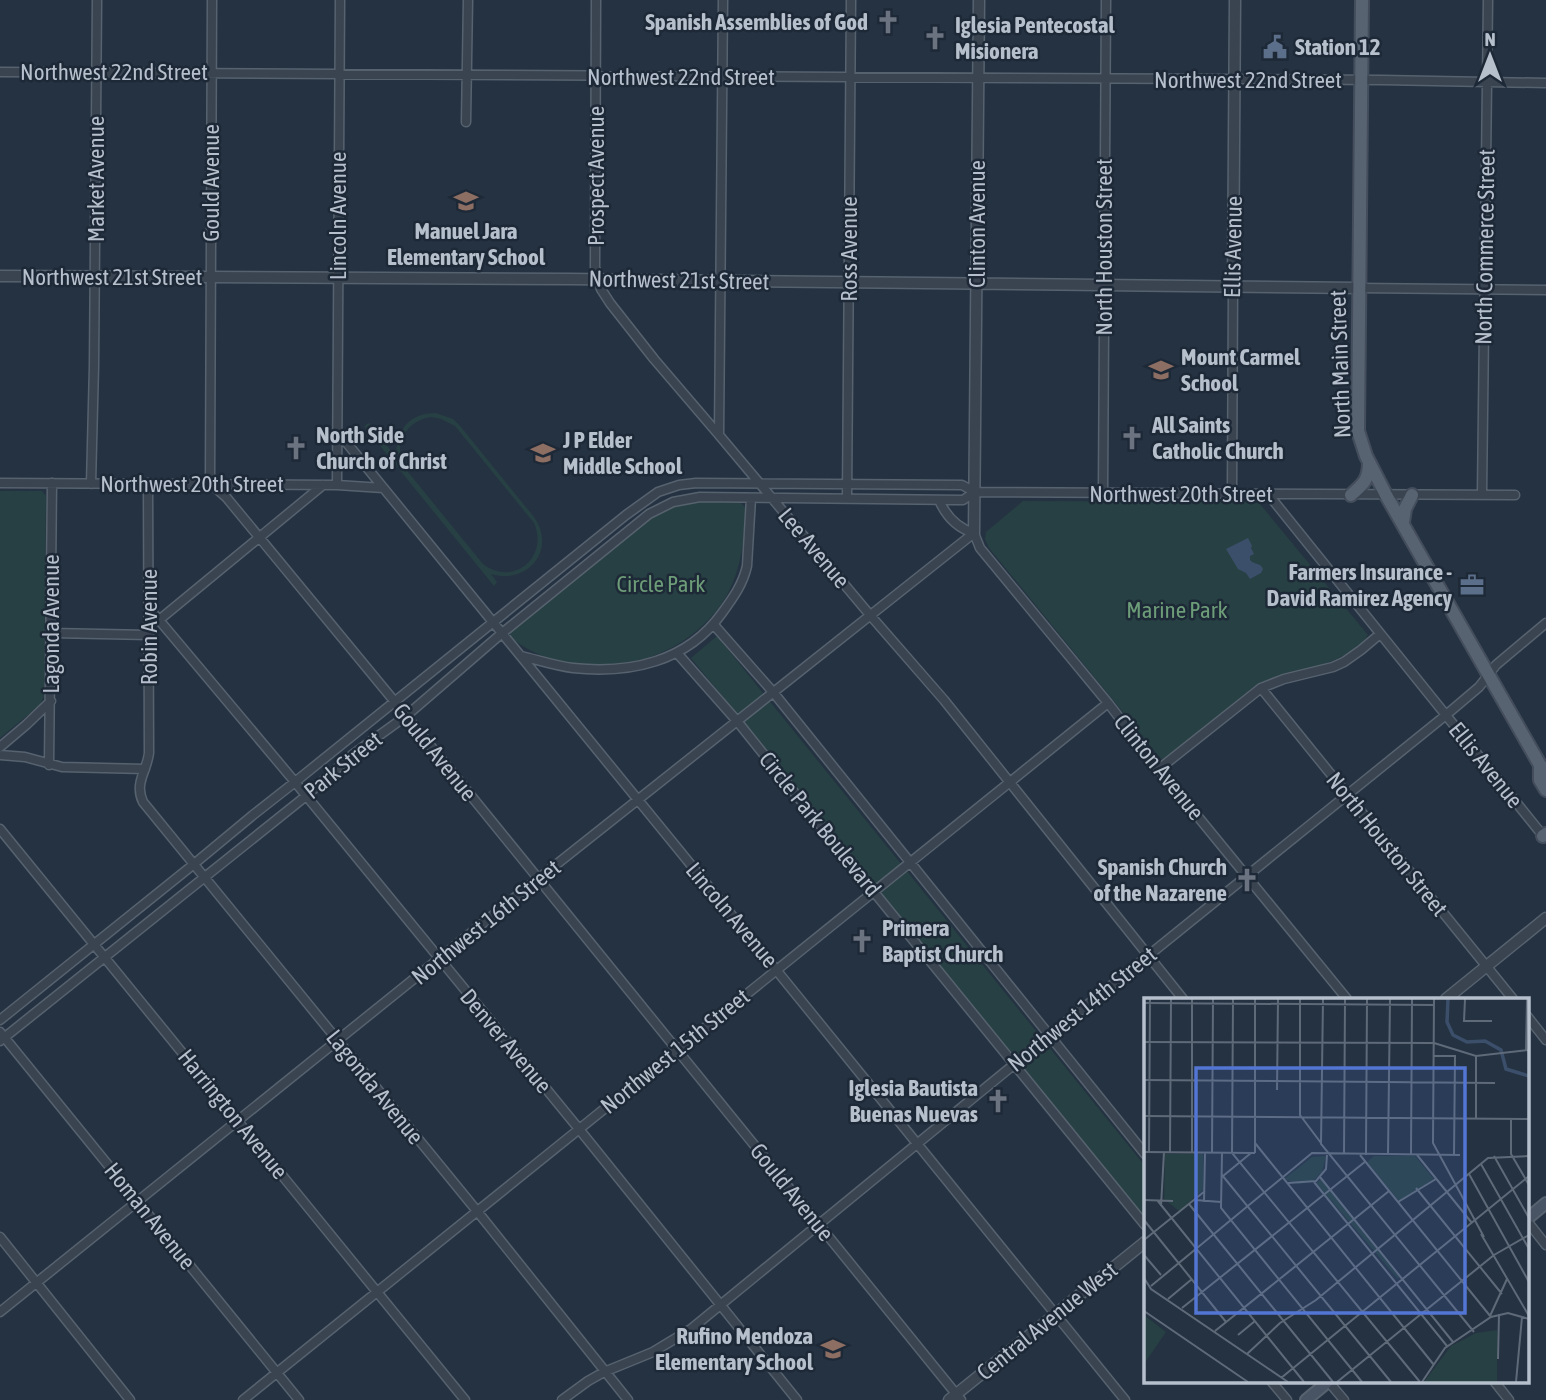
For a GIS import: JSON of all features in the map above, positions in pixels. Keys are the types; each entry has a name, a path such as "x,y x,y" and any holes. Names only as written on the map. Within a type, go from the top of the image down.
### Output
{"main road":[{"name":"North Main Street","path":"1362,0 1358,431 1369,462 1387,495 1543,768 1540,780 1546,790"},
{"path":"1351,495 1369,474 1369,462"},
{"path":"1403,522 1405,509 1412,495"},
{"path":"1528,1219 1546,1203"},
{"path":"1306,1400 1327,1382"}],"street":[{"name":"Market Avenue","path":"91,484 97,0"},
{"name":"Gould Avenue","path":"212,0 210,484 226,497 395,702 819,1225 955,1398"},
{"name":"Lincoln Avenue","path":"337,485 340,0"},
{"path":"466,122 468,0"},
{"name":"Prospect Avenue","path":"596,0 595,267 598,279 610,303 719,435"},
{"path":"719,435 723,0"},
{"name":"Ross Avenue","path":"848,498 851,0"},
{"name":"Clinton Avenue","path":"979,0 974,533 980,548 1346,998"},
{"name":"North Houston Street","path":"1102,493 1106,0"},
{"name":"Ellis Avenue","path":"1231,494 1235,0"},
{"name":"North Commerce Street","path":"1482,495 1488,0"},
{"name":"Northwest 22nd Street","path":"0,72 1546,83"},
{"name":"Northwest 21st Street","path":"0,276 598,279 1359,288"},
{"path":"1359,288 1546,290"},
{"name":"Lincoln Avenue","path":"337,431 1125,1400"},
{"name":"Lee Avenue","path":"719,435 944,700 1182,998"},
{"name":"Northwest 20th Street","path":"0,483 337,485 383,488"},
{"name":"Robin Avenue","path":"145,769 149,753 148,483"},
{"name":"Park Street","path":"0,1020 658,492 696,483 758,483"},
{"name":"Northwest 20th Street","path":"758,483 962,485 975,492 1516,495"},
{"name":"Lagonda Avenue","path":"50,765 52,484"},
{"path":"159,620 323,485"},
{"name":"Northwest 20th Street","path":"773,498 963,500 975,492"},
{"name":"Ellis Avenue","path":"1268,494 1545,836"},
{"name":"Park Street","path":"1,1037 306,796 352,755 406,716 501,634 661,507 700,497 773,498"},
{"path":"520,656 562,667 598,670 649,664 692,644 714,625 745,575 751,498"},
{"name":"Clinton Avenue","path":"939,500 958,527 974,533"},
{"name":"Northwest 16th Street","path":"0,1312 538,879 974,533"},
{"name":"Denver Avenue","path":"149,608 579,1129 797,1400"},
{"name":"Northwest 14th Street","path":"562,1400 587,1381 653,1352 691,1329 1049,1035 1446,715 1479,687 1496,665 1546,623"},
{"name":"Circle Park Boulevard","path":"714,625 773,692 1144,1153"},
{"path":"52,633 149,635"},
{"path":"1159,769 1261,688 1284,679 1333,667 1362,650 1380,634"},
{"name":"Circle Park Boulevard","path":"677,653 737,721 1144,1224"},
{"name":"North Houston Street","path":"1261,688 1512,998"},
{"path":"0,747 51,701"},
{"name":"Northwest 15th Street","path":"243,1400 1108,703"},
{"path":"0,755 25,757 62,767 145,769"},
{"name":"Lagonda Avenue","path":"145,769 139,787 143,802 628,1400"},
{"name":"Harrington Avenue","path":"0,829 465,1400"},
{"path":"1447,998 1546,918"},
{"path":"1528,1017 1546,1040"},
{"name":"Homan Avenue","path":"1,1037 299,1400"},
{"path":"1528,1221 1546,1245"},
{"path":"0,1237 130,1400"},
{"name":"Central Avenue West","path":"955,1398 1144,1243"},
{"path":"1273,1382 1287,1400"},
{"path":"1329,1382 1344,1400"},
{"path":"1495,1382 1509,1400"}],"green space":[{"path":"436,413 453,419 534,517 542,541 535,562 527,569 504,576 491,574 497,582 494,586 364,426 369,423 396,457 398,439 405,425 426,414","holes":["422,419 441,419 455,426 534,523 537,547 525,565 516,570 494,570 483,564 404,467 400,450 404,434"]},
{"path":"0,491 42,491 46,496 44,696 40,705 0,738"},
{"name":"Circle Park","path":"694,501 739,501 745,507 744,530 742,552 727,595 708,620 685,640 657,654 628,663 597,666 566,663 537,653 510,637 509,633 652,516 675,504"},
{"name":"Marine Park","path":"1023,501 1256,502 1368,635 1338,659 1274,678 1251,689 1165,759 1161,759 989,548 985,539 986,532"},
{"path":"717,636 1144,1165 1144,1214 1140,1212 691,658"}],"water":[{"path":"1248,538 1254,554 1250,556 1250,560 1263,569 1250,579 1238,569 1226,549"}],"place":[{"name":"Spanish Assemblies of God","path":"888,22"},
{"name":"Iglesia Pentecostal Misionera","path":"935,38"},
{"name":"Station 12","path":"1275,47"},
{"name":"Manuel Jara Elementary School","path":"466,201"},
{"name":"Mount Carmel School","path":"1161,370"},
{"name":"All Saints Catholic Church","path":"1132,438"},
{"name":"North Side Church of Christ","path":"296,448"},
{"name":"J P Elder Middle School","path":"543,453"},
{"name":"Farmers Insurance - David Ramirez Agency","path":"1472,585"},
{"name":"Spanish Church of the Nazarene","path":"1247,880"},
{"name":"Primera Baptist Church","path":"862,941"},
{"name":"Iglesia Bautista Buenas Nuevas","path":"998,1101"},
{"name":"Rufino Mendoza Elementary School","path":"833,1349"}]}
